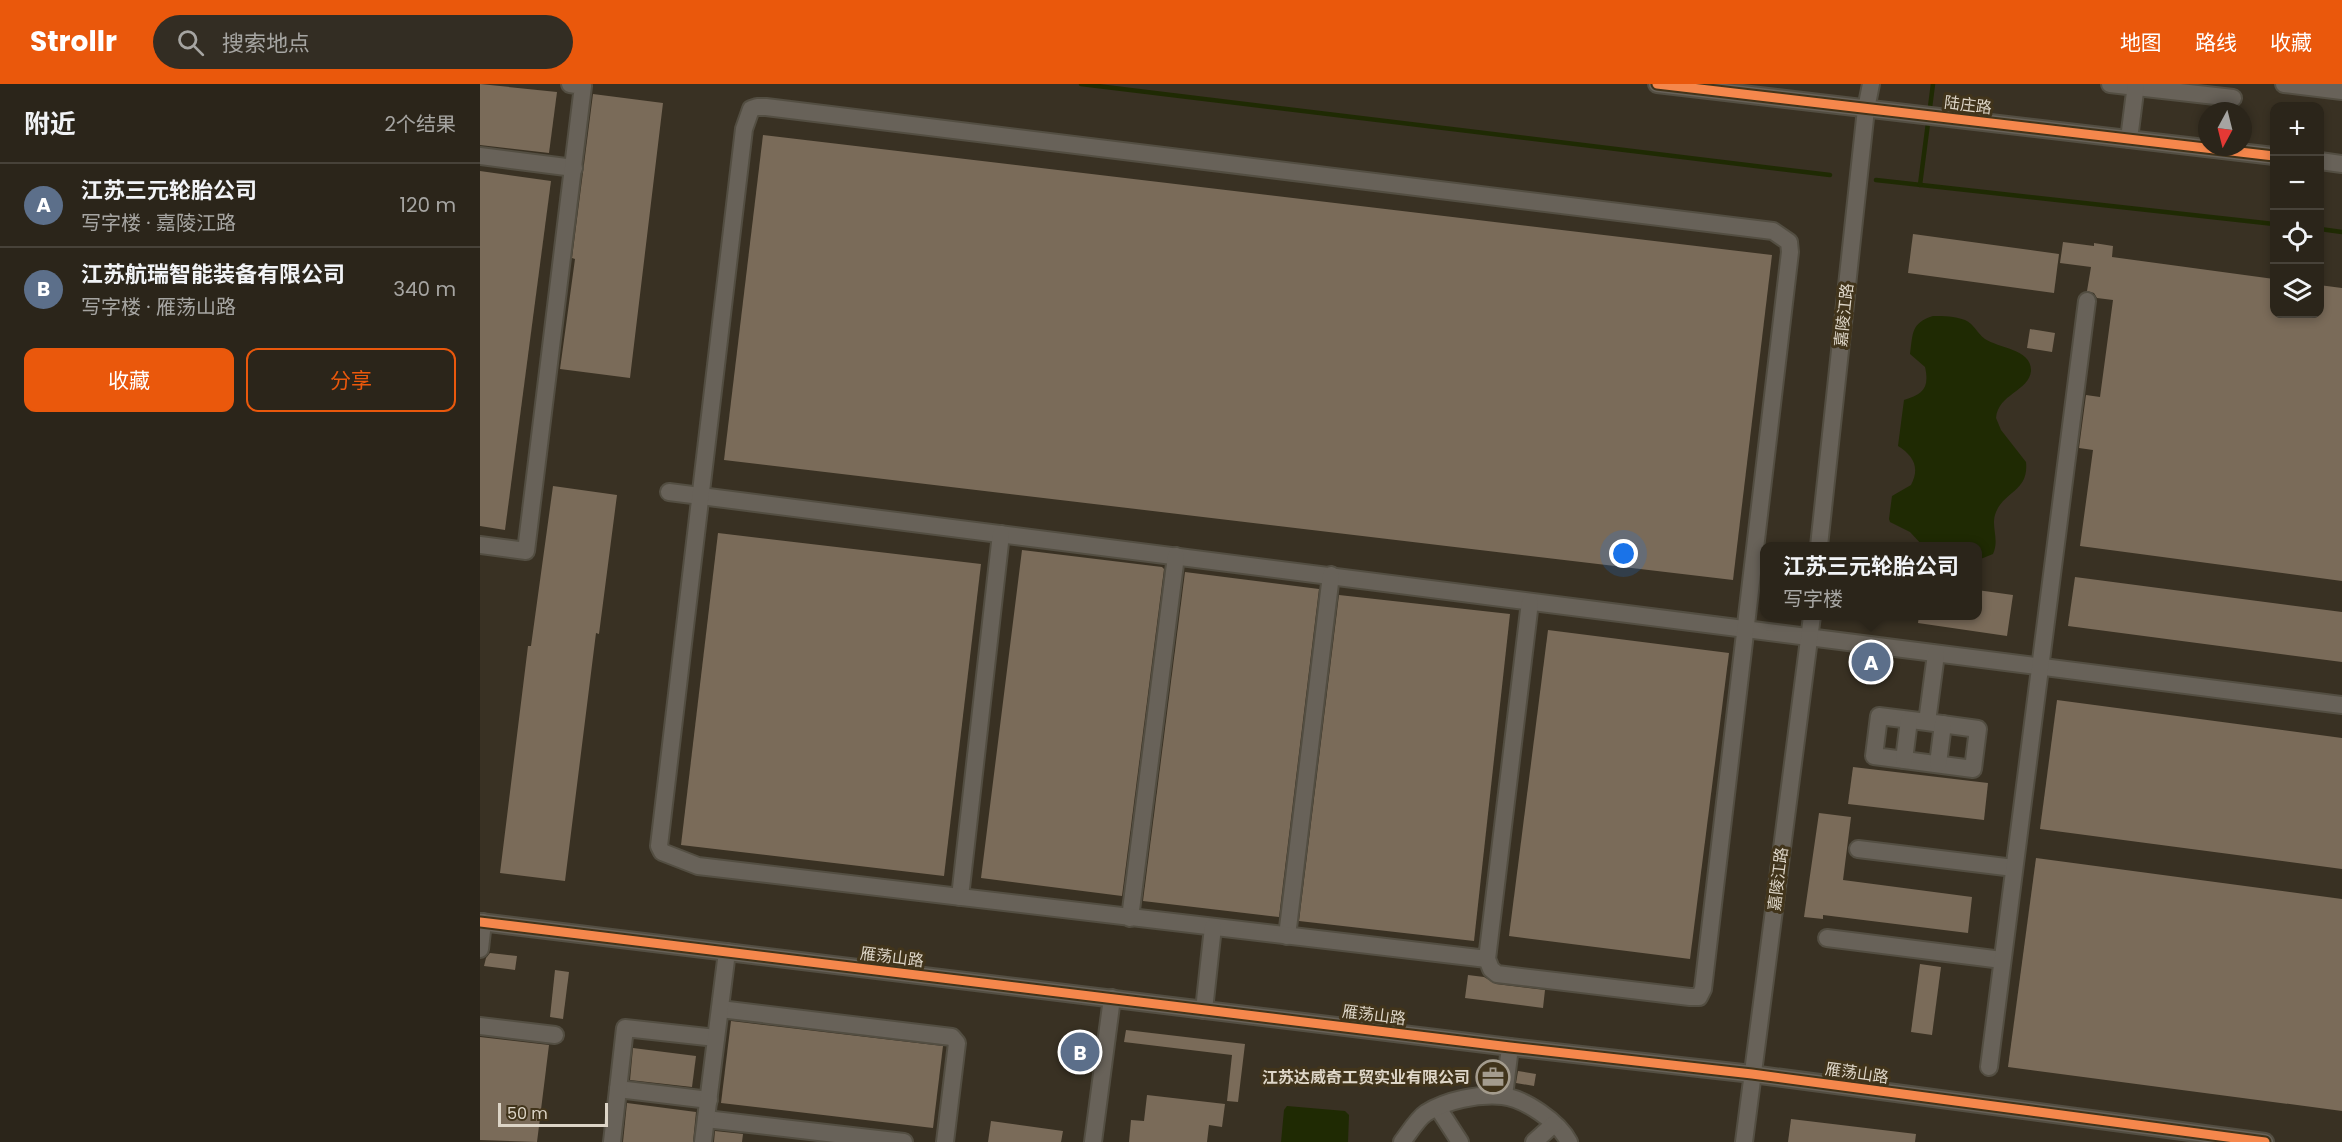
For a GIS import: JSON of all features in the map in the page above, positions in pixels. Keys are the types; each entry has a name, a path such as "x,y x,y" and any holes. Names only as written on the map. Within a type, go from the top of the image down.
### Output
{"street":[{"path":"480,545 526,551 583,86 570,84"},
{"name":"陆庄路","path":"1664,84 2270,156"},
{"name":"嘉陵江路","path":"1819,542 1866,109 1871,84"},
{"path":"2110,84 2233,98"},
{"path":"2284,84 2342,91"},
{"path":"2129,139 2136,86"},
{"path":"1487,959 698,866 662,852 659,846 700,496 744,129 751,109 757,106 1773,231 1789,242 1790,252 1704,989 1699,997 1690,998 1497,974 1491,969 1487,959 1530,602"},
{"path":"480,156 574,168"},
{"path":"2324,162 2342,164"},
{"path":"1989,1067 2086,301"},
{"path":"669,492 2342,705"},
{"path":"960,897 1001,534"},
{"path":"1130,918 1176,556"},
{"path":"1287,936 1331,575"},
{"name":"嘉陵江路","path":"1744,1142 1811,620"},
{"path":"1936,654 1935,723 1938,764"},
{"path":"1879,716 1935,723 1978,729 1973,769 1874,756 1879,716"},
{"path":"1904,760 1910,720"},
{"path":"1858,849 2014,868"},
{"path":"480,949 482,922"},
{"name":"雁荡山路","path":"482,922 1510,1047 1752,1074 2167,1136 2265,1142"},
{"path":"1204,1010 1213,927"},
{"path":"1827,938 2002,960"},
{"path":"703,1142 727,952"},
{"path":"1094,1142 1112,998"},
{"path":"720,1009 952,1036 957,1043 945,1142"},
{"path":"480,1026 555,1035"},
{"path":"612,1142 625,1028 716,1038"},
{"path":"1504,1096 1510,1047"},
{"path":"618,1089 709,1100"},
{"path":"1402,1142 1424,1114 1449,1102 1478,1096 1504,1096 1526,1104 1564,1132 1569,1142"},
{"path":"1438,1108 1460,1142"},
{"path":"706,1119 904,1142"},
{"path":"1534,1142 1554,1124"}],"shaded area":[{"path":"1933,316 1965,320 1985,339 2013,350 2026,358 2030,364 2029,378 2002,403 1996,418 2001,430 2026,462 2026,472 2020,485 2005,499 1996,512 1994,517 1995,548 1993,554 1982,558 1982,542 1919,542 1910,532 1890,522 1889,519 1892,496 1911,485 1914,479 1915,468 1912,458 1898,446 1904,400 1920,393 1925,386 1925,367 1910,354 1914,330"},
{"path":"1287,1106 1345,1111 1349,1115 1348,1142 1281,1142 1284,1110"}],"building":[{"path":"480,84 557,92 549,153 480,145"},
{"path":"593,94 663,103 630,378 560,369"},
{"path":"763,135 1772,255 1733,580 724,460"},
{"path":"480,171 551,181 505,530 480,526"},
{"path":"1913,234 2059,254 2054,293 1908,273"},
{"path":"2063,242 2094,246 2094,243 2113,246 2112,257 2270,278 2270,318 2324,318 2324,286 2342,288 2342,581 2080,546 2093,450 2079,448 2086,395 2100,397 2113,300 2097,298 2094,293 2087,291 2091,267 2060,263"},
{"path":"2030,329 2055,333 2052,352 2027,348"},
{"path":"553,486 617,495 599,634 596,633 565,881 500,873 528,646 531,646"},
{"path":"718,533 981,564 944,876 681,845"},
{"path":"1022,550 1164,569 1122,896 981,878"},
{"path":"1185,572 1319,589 1279,917 1143,901"},
{"path":"2075,577 2342,612 2342,662 2068,626"},
{"path":"1982,591 2013,595 2007,636 1918,623 1918,620 1982,620"},
{"path":"1339,595 1510,614 1474,941 1299,921"},
{"path":"1548,630 1729,653 1690,959 1509,936"},
{"path":"2057,700 2342,738 2342,869 2040,829"},
{"path":"1853,767 1988,783 1984,820 1848,804"},
{"path":"1819,813 1851,817 1843,880 1972,897 1968,933 1823,915 1823,919 1804,917"},
{"path":"2036,858 2342,899 2342,1111 2008,1067"},
{"path":"490,953 517,956 515,970 484,966"},
{"path":"1920,964 1941,967 1932,1035 1911,1032"},
{"path":"555,970 569,972 563,1019 550,1017"},
{"path":"1468,975 1484,977 1496,984 1545,990 1543,1008 1465,998"},
{"path":"731,1021 943,1046 933,1128 721,1103"},
{"path":"1126,1030 1245,1044 1238,1102 1227,1101 1232,1055 1124,1042"},
{"path":"480,1037 549,1045 537,1142 480,1140"},
{"path":"633,1048 696,1056 692,1087 630,1080"},
{"path":"1427,1069 1465,1073 1464,1084 1425,1080"},
{"path":"1518,1071 1536,1074 1534,1086 1516,1083"},
{"path":"1147,1095 1225,1104 1222,1127 1209,1125 1207,1142 1129,1142 1131,1120 1144,1121"},
{"path":"627,1103 696,1112 693,1142 623,1142"},
{"path":"1791,1119 1916,1134 1915,1142 1788,1142"},
{"path":"991,1121 1063,1131 1061,1142 988,1142"},
{"path":"715,1131 743,1134 742,1142 714,1142"}],"waterway":[{"path":"1081,84 1830,175"},
{"path":"1920,185 1933,84"},
{"path":"1876,180 2270,224"},
{"path":"2324,230 2342,232"}],"cycle path":[{"path":"1657,84 2270,156"},
{"path":"480,922 1510,1047 1752,1074 2265,1142"}],"place":[{"name":"江苏三元轮胎公司","path":"1871,662"},
{"name":"江苏航瑞智能装备有限公司","path":"1080,1052"},
{"name":"江苏达威奇工贸实业有限公司","path":"1493,1077"}]}
